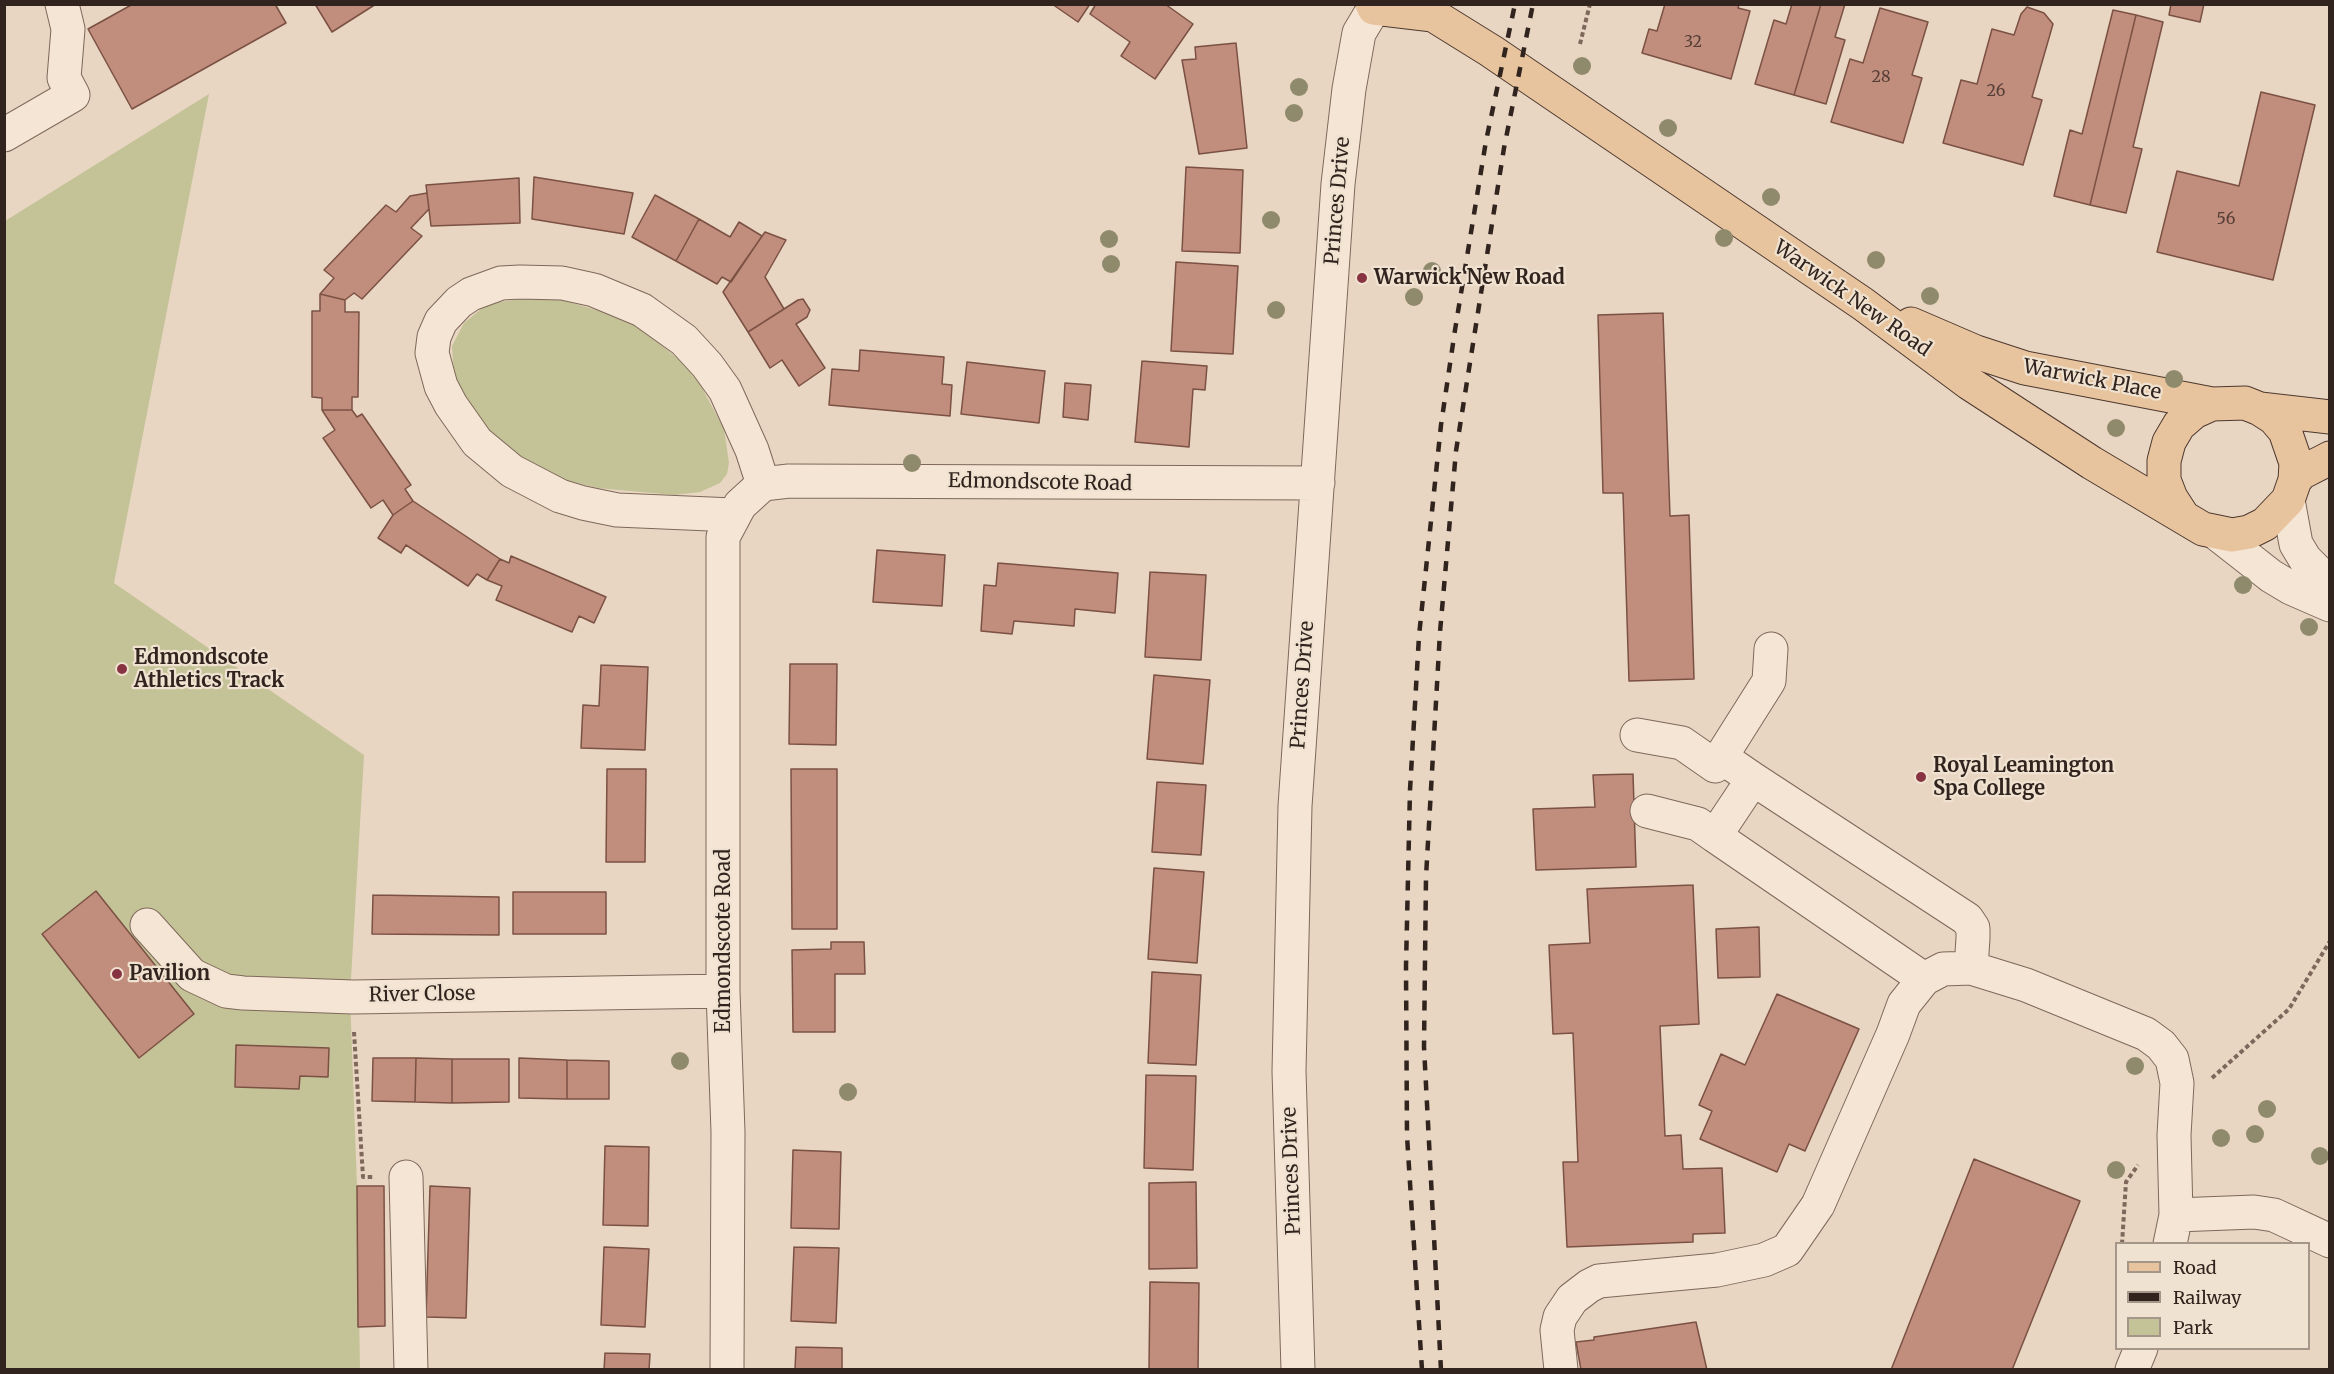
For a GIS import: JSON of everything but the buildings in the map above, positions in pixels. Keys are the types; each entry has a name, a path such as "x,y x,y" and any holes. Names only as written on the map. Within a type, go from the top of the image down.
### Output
{"main road":[{"name":"Warwick New Road","path":"1373,6 1433,15 1566,100 1863,304 1969,383 2092,463 2192,523 2216,533"},
{"name":"Warwick Place","path":"1863,304 2002,361 2212,404 2245,403 2260,409 2330,417"},
{"path":"2182,515 2171,498 2164,480 2164,460 2169,441 2179,425 2194,412 2212,404"},
{"path":"2260,409 2274,418 2285,431 2296,463 2292,490"},
{"path":"2216,533 2232,535 2249,532 2265,524 2292,490 2301,473 2330,458"}],"street":[{"path":"4,135 74,94 64,78 68,29 62,4"},
{"name":"Princes Drive","path":"1298,1370 1289,1071 1295,806 1331,267 1348,89 1359,33 1373,6"},
{"path":"733,515 617,510 560,496 512,471 477,442 451,405 441,386 432,353 434,337 441,321 453,306 471,294 501,283 562,283 594,290 642,310 684,340 707,365 725,390 752,450 764,484"},
{"name":"Edmondscote Road","path":"727,1370 728,1132 723,991 723,537 733,515 750,493 764,484 789,481 1318,483"},
{"path":"2292,490 2296,544 2305,559 2330,584"},
{"name":"Warwick New Road","path":"2216,533 2271,576 2291,588 2330,605"},
{"path":"1637,735 1682,743 1715,766 1769,681 1771,649"},
{"path":"1720,757 1967,919 1974,938 1971,968"},
{"path":"1715,836 1753,779"},
{"path":"1647,811 1698,824 1924,979"},
{"name":"River Close","path":"147,925 192,975 225,991 352,1009 723,991"},
{"path":"1561,1370 1557,1330 1560,1317 1572,1299 1589,1286 1599,1281 1718,1270 1764,1260 1786,1250 1818,1205 1904,1004 1924,979 1943,969 1971,968 2025,985 2146,1034 2161,1045 2172,1059 2177,1083 2173,1229 2254,1212 2274,1215 2330,1241"},
{"path":"394,1177 411,1370"},
{"path":"2132,1370 2140,1350"}],"path":[{"path":"1580,44 1590,4"},
{"path":"352,1009 363,1177 394,1177"}],"green space":[{"name":"Edmondscote Athletics Track","path":"209,94 114,583 364,755 350,996 357,1186 360,1369 5,1370 5,221"},
{"path":"527,298 562,300 613,315 643,330 683,363 701,386 724,429 729,463 727,474 720,483 700,492 674,495 597,488 554,477 520,458 493,436 471,408 454,377 452,346 464,323 481,309 492,303"}],"railway":[{"path":"1422,1370 1407,1136 1406,966 1410,790 1419,636 1441,425 1455,330 1486,141 1515,4"},
{"path":"1441,1370 1424,1047 1426,877 1440,632 1456,451 1504,148 1533,4"}],"place":[{"name":"Warwick New Road","path":"1362,278"},
{"name":"Edmondscote Athletics Track","path":"122,669"},
{"name":"Royal Leamington Spa College","path":"1921,777"},
{"name":"Pavilion","path":"117,974"}]}
